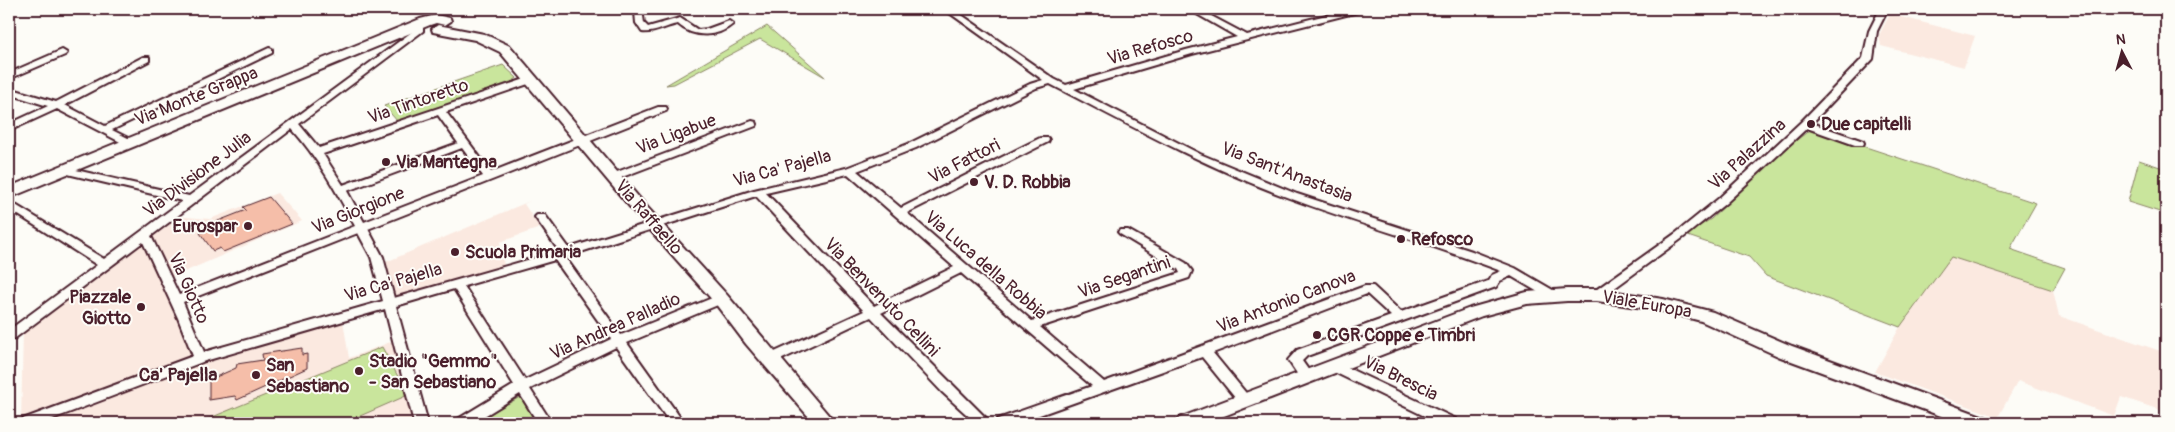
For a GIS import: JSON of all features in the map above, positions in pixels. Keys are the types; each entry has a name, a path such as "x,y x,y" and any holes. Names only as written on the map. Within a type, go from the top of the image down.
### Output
{"main road":[{"path":"435,23 452,9"},
{"name":"Via Raffaello","path":"435,23 458,32 479,37 505,49 613,177 721,299 825,423"},
{"name":"Via Monte Grappa","path":"9,193 130,143 401,38 435,23"},
{"name":"Viale Europa","path":"1186,423 1476,312 1528,298 1597,295 1663,305 1707,316 1785,351 1980,423"}],"street":[{"path":"636,9 639,11 640,23 644,30 680,21 696,34 729,24"},
{"name":"Via Sant'Anastasia","path":"948,9 1051,81 1112,114 1205,160 1294,196 1468,254 1516,274 1554,296"},
{"path":"1192,9 1246,38"},
{"name":"Via Refosco","path":"1067,88 1189,52 1359,9"},
{"name":"Via Palazzina","path":"1597,295 1680,235 1722,201 1805,124 1868,59 1873,31 1884,9"},
{"name":"Via Divisione Julia","path":"9,336 293,124 401,38"},
{"path":"106,129 269,51"},
{"path":"9,76 62,53"},
{"path":"9,128 146,59"},
{"name":"Via Tintoretto","path":"316,153 531,80"},
{"name":"Via Ca' Pajella","path":"28,423 200,358 387,302 457,284 562,253 758,192 850,170 912,146 1033,86 1051,81"},
{"path":"9,91 58,105 130,143"},
{"path":"582,140 662,109"},
{"path":"440,111 489,177"},
{"path":"293,124 316,153 341,190 376,257 421,423"},
{"name":"Via Ligabue","path":"613,177 752,124"},
{"path":"1805,124 1859,143"},
{"name":"Via Giorgione","path":"175,301 582,140"},
{"name":"Via Fattori","path":"899,213 1044,140"},
{"path":"341,190 464,144"},
{"path":"64,170 192,200"},
{"name":"Via Luca della Robbia","path":"850,170 961,268 1101,387"},
{"name":"Via Benvenuto Cellini","path":"758,192 946,389 984,423"},
{"path":"9,204 104,264"},
{"path":"541,217 562,253 677,423"},
{"name":"Via Segantini","path":"1030,326 1185,275 1186,271 1182,266 1124,232"},
{"name":"Via Giotto","path":"142,237 147,238 151,245 200,358"},
{"path":"771,359 961,268"},
{"path":"1307,378 1295,360 1302,353 1492,284 1496,278 1516,274 1528,298"},
{"path":"457,284 545,423"},
{"name":"Via Antonio Canova","path":"1003,423 1204,352 1369,289 1400,318"},
{"name":"Via Andrea Palladio","path":"463,423 523,387 620,340 721,299"},
{"name":"Via Antonio Canova","path":"1204,352 1245,400"},
{"name":"Via Brescia","path":"1335,367 1451,423"}],"shaded area":[{"path":"1890,14 1975,36 1964,67 1881,46 1879,35"},
{"path":"277,193 302,221 170,278 203,350 342,314 349,358 398,339 420,423 21,423 23,329 174,216 210,219"},
{"name":"Scuola Primaria","path":"530,201 524,204 540,228 500,242 504,266 395,297 386,262"},
{"path":"1951,257 2053,290 2059,316 2166,353 2166,412 2121,397 2114,416 2018,381 1998,417 1875,372 1900,327"}],"green space":[{"path":"767,26 825,77 760,39 674,84 666,85"},
{"path":"503,65 517,78 398,122 384,106"},
{"path":"1811,129 2036,203 2010,249 2065,268 2053,290 1951,257 1900,327 1766,276 1749,257 1685,235 1711,219 1784,150"},
{"path":"2139,160 2166,169 2166,214 2128,202"},
{"name":"Stadio \"Gemmo\" - San Sebastiano","path":"382,347 408,395 344,423 198,423"},
{"path":"520,397 536,423 473,423"}],"building":[{"name":"Eurospar","path":"269,197 292,224 223,252 220,248 213,251 200,233 206,231 203,227 246,210 243,207"},
{"name":"San Sebastiano","path":"302,348 302,355 307,354 307,368 237,400 235,396 209,400 209,380 236,368 237,364 263,360 262,354"}],"place":[{"name":"Due capitelli","path":"1811,124"},
{"name":"Via Mantegna","path":"386,162"},
{"name":"V. D. Robbia","path":"974,182"},
{"name":"Eurospar","path":"248,226"},
{"name":"Refosco","path":"1401,239"},
{"name":"Scuola Primaria","path":"455,252"},
{"name":"Piazzale Giotto","path":"141,307"},
{"name":"CGR Coppe e Timbri","path":"1317,335"},
{"name":"Stadio \"Gemmo\" - San Sebastiano","path":"359,371"},
{"name":"San Sebastiano","path":"256,375"}],"district":[{"name":"Ca' Pajella","path":"178,374"}]}
